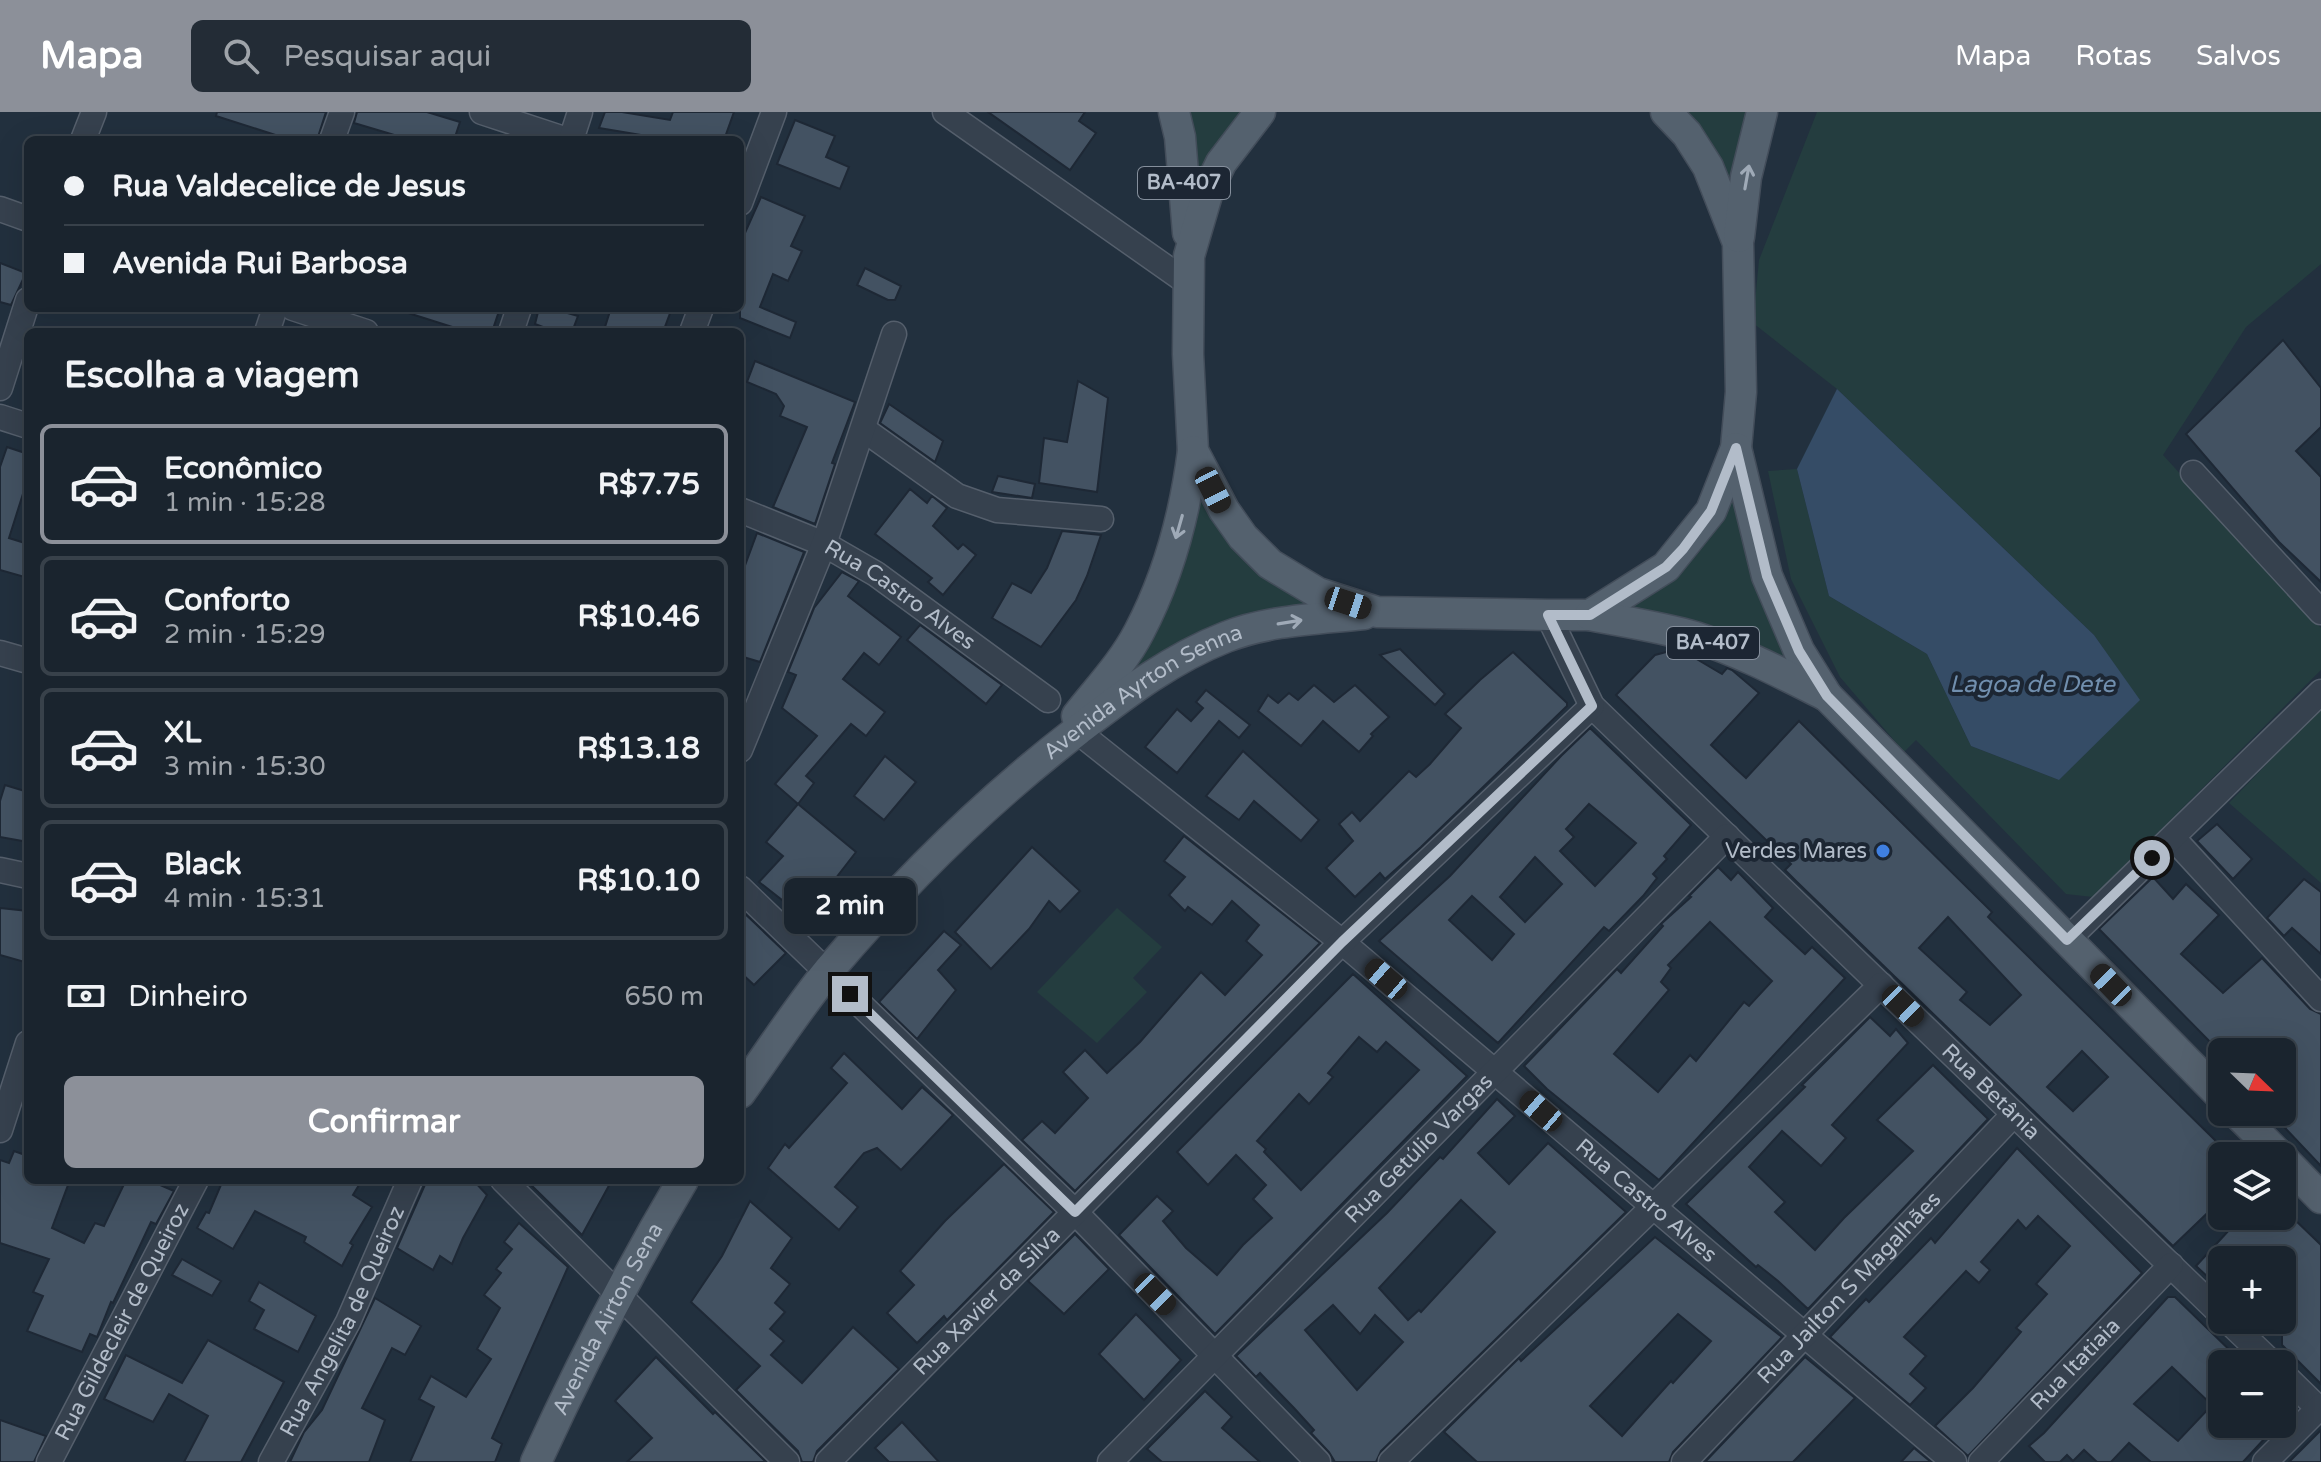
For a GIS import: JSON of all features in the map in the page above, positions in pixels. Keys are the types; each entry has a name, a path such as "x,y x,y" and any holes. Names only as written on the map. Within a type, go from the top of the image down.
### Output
{"main road":[{"name":"BA-407","path":"1174,112 1180,137 1189,269"},
{"path":"1189,269 1209,188 1221,163 1260,112"},
{"path":"1666,112 1687,134 1708,167 1738,243"},
{"path":"1193,451 1224,510 1243,537 1270,564 1318,593 1377,612 1590,615 1666,567 1683,549 1711,511 1736,448 1741,392 1738,243 1746,177 1762,112"},
{"name":"Avenida Ayrton Senna","path":"1052,750 1138,633 1179,529 1193,451 1189,269"},
{"name":"BA-407","path":"1736,448 1767,576 1799,651 1827,696 2208,1083"},
{"name":"Avenida Ayrton Senna","path":"1052,750 1154,674 1186,655 1230,636 1287,622 1377,612"},
{"name":"BA-407","path":"1590,615 1661,629 1721,646 1827,696"},
{"path":"744,1088 828,972 992,800 1052,750"},
{"path":"2250,1126 2266,1142"},
{"path":"2296,1172 2321,1198"},
{"name":"Avenida Airton Sena","path":"536,1462 561,1408 681,1184"}],"street":[{"path":"85,136 94,112"},
{"path":"333,136 342,112"},
{"path":"482,112 557,136"},
{"path":"571,136 580,112"},
{"path":"744,192 774,112"},
{"path":"945,112 1189,269"},
{"path":"0,209 24,218"},
{"path":"0,388 24,312"},
{"path":"305,312 354,328"},
{"path":"744,740 824,544 894,334"},
{"path":"0,417 24,425"},
{"path":"863,429 957,496 997,510 1101,519"},
{"path":"2193,473 2321,612"},
{"name":"Rua Castro Alves","path":"744,512 824,544 876,574 1048,700"},
{"name":"Rua Betânia","path":"1548,615 1592,706 2208,1301"},
{"path":"0,653 24,660"},
{"path":"2067,940 2321,692"},
{"name":"Rua Xavier da Silva","path":"828,1462 1342,942 1592,706"},
{"name":"Rua Castro Alves","path":"1077,731 1342,942 1954,1462"},
{"name":"Rua Getúlio Vargas","path":"1110,1462 1727,836"},
{"path":"2173,838 2321,999"},
{"path":"0,870 24,875"},
{"path":"744,892 1075,1212 1318,1462"},
{"path":"1391,1462 1881,985"},
{"path":"0,1130 24,1055"},
{"name":"Rua Jailton S Magalhães","path":"1684,1462 2014,1114"},
{"name":"Rua Gildecleir de Queiroz","path":"49,1462 194,1184"},
{"name":"Rua Angelita de Queiroz","path":"271,1462 348,1322 408,1184"},
{"path":"507,1184 787,1462"},
{"name":"Rua Itatiaia","path":"1981,1462 2171,1265"},
{"path":"2242,1334 2258,1350"},
{"path":"2265,1462 2320,1409 2296,1386"}],"green space":[{"path":"1186,112 1243,112 1198,184"},
{"path":"1682,112 1747,112 1732,192"},
{"path":"1817,112 2321,112 2321,264 2246,327 2163,455 2321,628 2321,670 2093,897 2066,894 1916,740 1904,752 1840,677 1791,579 1768,471 1797,469 1829,596 1927,654 1971,746 2059,780 2139,700 2094,635 1837,389 1753,323 1759,260"},
{"path":"1199,486 1314,604 1114,686"},
{"path":"1733,487 1738,522 1757,590 1796,666 1625,609"},
{"path":"2321,708 2321,883 2229,803"},
{"path":"1117,908 1162,947 1133,978 1147,992 1097,1043 1037,992"}],"water":[{"name":"Lagoa de Dete","path":"1837,389 2094,635 2140,700 2059,780 1971,746 1927,654 1829,596 1797,469"}],"building":[{"path":"217,112 326,112 318,136 278,136 216,116"},
{"path":"357,112 427,112 460,122 455,136 398,136 354,123"},
{"path":"605,112 670,120 673,112 734,112 725,136 647,136 599,128"},
{"path":"988,112 1085,112 1079,121 1096,133 1070,170"},
{"path":"795,120 835,136 826,157 849,167 840,189 777,164"},
{"path":"761,197 805,216 791,246 802,251 788,281 773,274 760,307 796,322 790,338 740,318 740,312 744,312 744,235"},
{"path":"0,263 24,272 24,277 11,305 0,302"},
{"path":"865,268 901,286 895,300 888,300 857,285"},
{"path":"405,312 499,312 493,328 455,328"},
{"path":"538,312 564,312 578,316 574,328 546,328 535,324"},
{"path":"610,312 670,312 664,328 605,327"},
{"path":"2283,340 2321,388 2321,427 2296,451 2321,477 2321,582 2279,542 2186,434"},
{"path":"755,361 855,402 832,463 835,464 815,524 773,507 807,427 780,416 784,406 776,394 747,382"},
{"path":"1078,381 1108,398 1097,492 1039,483 1044,438 1067,442"},
{"path":"889,404 943,441 935,462 880,423"},
{"path":"7,447 24,453 24,491 9,538 24,543 24,577 0,570 0,467"},
{"path":"998,476 1035,484 1032,498 992,492"},
{"path":"910,489 927,503 932,496 947,508 933,526 958,549 963,544 976,555 943,595 928,582 932,578 875,534"},
{"path":"1062,531 1101,535 1076,600 1041,647 992,618 1012,583 1031,593 1047,568"},
{"path":"757,533 804,552 760,662 744,657 744,568"},
{"path":"842,572 859,581 848,596 901,637 879,665 864,653 843,679 885,712 866,736 851,724 806,776 814,783 798,804 775,784 817,736 782,708 796,675 788,672 814,608"},
{"path":"920,625 1002,685 986,704 907,640"},
{"path":"1400,649 1445,694 1435,705 1380,655"},
{"path":"1670,651 1688,654 1722,674 1727,668 1732,670 1759,693 1711,745 1746,778 1799,721 1992,912 1988,917 2217,1142 2208,1142 2208,1212 2173,1246 1796,881 1785,870 1791,864 1616,695 1655,655","holes":["1948,917 2021,995 1990,1025 1960,1000 1967,992 1919,948","2082,1051 2108,1077 2073,1111 2047,1087"]},
{"path":"1513,652 1567,706 1421,847 1385,879 1380,873 1355,897 1326,868 1353,841 1339,824 1352,812 1360,821 1409,771 1416,777 1430,764 1461,728 1445,714"},
{"path":"1314,685 1334,702 1355,685 1389,717 1371,734 1373,736 1359,752 1323,721 1301,746 1258,711 1268,695 1278,703 1289,693 1298,700"},
{"path":"1206,690 1250,725 1239,738 1219,721 1177,773 1145,747 1177,709 1191,721 1203,708 1196,702"},
{"path":"1590,728 1691,825 1664,856 1667,859 1653,874 1657,878 1643,896 1609,931 1604,927 1498,1043 1379,941 1450,876","holes":["1589,804 1636,843 1595,886 1560,851 1574,837 1566,829","1535,857 1562,884 1525,922 1500,897","1472,896 1514,934 1492,960 1449,920"]},
{"path":"1243,751 1319,820 1301,841 1254,801 1239,820 1206,796"},
{"path":"885,756 916,782 884,820 854,796"},
{"path":"5,785 24,791 24,841 0,837 0,801"},
{"path":"798,804 856,852 805,918 759,882 783,856 766,842"},
{"path":"2217,824 2252,859 2233,879 2197,841"},
{"path":"1184,836 1320,943 1075,1191 1022,1140 1042,1121 1055,1133 1088,1098 1063,1072 1085,1050 1107,1073 1140,1042 1201,972 1225,995 1262,955 1246,941 1259,925 1232,901 1212,925 1188,907 1185,911 1169,895 1185,877 1164,861"},
{"path":"1032,847 1080,891 1060,912 1049,901 1029,929 991,969 955,932"},
{"path":"1718,867 1731,880 1738,872 1773,908 1765,917 1805,954 1812,947 1845,978 1659,1180 1547,1089 1524,1066 1617,969 1621,973 1663,926 1661,924","holes":["1710,922 1772,981 1749,1006 1744,1002 1696,1061 1690,1055 1658,1092 1614,1054 1669,990 1661,982 1671,968 1668,965"]},
{"path":"2153,877 2173,899 2186,884 2219,915 2181,954 2223,993 2262,958 2310,1009 2321,1014 2321,1166 2283,1126 2296,1126 2296,1038 2208,1040 2099,929"},
{"path":"2304,879 2321,892 2321,954 2292,928 2284,936 2267,918"},
{"path":"0,908 24,911 24,962 0,955"},
{"path":"744,913 786,953 754,985 744,976"},
{"path":"944,931 961,945 938,970 956,990 917,1039 879,1002"},
{"path":"1353,974 1467,1076 1215,1334 1119,1235 1157,1196 1173,1211 1163,1221 1186,1248 1217,1275 1272,1218 1253,1199 1266,1185 1236,1155 1208,1185 1177,1152","holes":["1359,1037 1377,1052 1386,1042 1419,1070 1301,1190 1257,1141 1299,1094 1309,1104 1333,1077 1328,1073"]},
{"path":"1870,1017 1890,1036 1896,1029 1908,1043 1832,1125 1846,1138 1821,1166 1782,1131 1749,1167 1785,1202 1775,1212 1815,1250 1913,1151 1877,1120 1933,1065 1988,1119 1808,1309 1686,1204 1805,1087 1802,1085"},
{"path":"844,1053 902,1109 922,1087 953,1115 901,1170 877,1148 864,1153 835,1187 858,1207 839,1230 768,1168 785,1144 789,1148 847,1083 831,1068"},
{"path":"1497,1099 1515,1116 1478,1153 1509,1184 1548,1143 1626,1212 1381,1451 1376,1462 1335,1462 1311,1433 1314,1430 1294,1408 1260,1373 1256,1377 1236,1356 1387,1213 1440,1157 1443,1159","holes":["1461,1200 1495,1232 1421,1312 1419,1310 1408,1320 1379,1288","1333,1305 1360,1334 1375,1315 1403,1342 1357,1390 1305,1330"]},
{"path":"2017,1148 2142,1273 1968,1456 1935,1426 2021,1332 2016,1328 2047,1294 2036,1284 2070,1246 2038,1216 2026,1229 2018,1220 1981,1262 1990,1270 1979,1283 1966,1271 1904,1337 1926,1356 1910,1374 1926,1388 1910,1405 1830,1337 1931,1238 1935,1243"},
{"path":"14,1151 24,1155 24,1184 68,1185 52,1228 84,1243 95,1223 104,1226 124,1184 160,1184 174,1191 156,1224 151,1222 97,1337 90,1334 82,1352 27,1331 43,1296 33,1292 49,1259 0,1243 0,1160 9,1163"},
{"path":"1004,1164 1054,1212 947,1320 944,1316 917,1343 887,1313 914,1285 900,1271 945,1221"},
{"path":"221,1184 360,1184 353,1195 372,1207 350,1243 353,1245 342,1266 304,1242 306,1237 255,1211 233,1249 197,1228 206,1212 209,1213"},
{"path":"425,1184 477,1184 487,1195 452,1264 440,1256 433,1270 397,1248"},
{"path":"530,1184 610,1184 582,1235"},
{"path":"750,1201 792,1238 771,1268 790,1284 775,1303 785,1312 770,1329 784,1341 771,1355 802,1383 853,1327 899,1369 817,1451 813,1462 802,1462 798,1451 736,1390 760,1366 691,1302 722,1256"},
{"path":"2296,1221 2321,1245 2321,1384 2296,1359 2296,1350 2287,1350 2282,1345 2282,1334 2296,1334 2296,1246 2214,1246 2229,1230 2296,1230"},
{"path":"519,1223 568,1267 492,1438 502,1444 495,1462 410,1462 434,1407 419,1399 431,1376 466,1397 491,1359 477,1349 500,1308 484,1295 501,1273 496,1269 512,1249 504,1242"},
{"path":"1075,1234 1109,1269 1064,1314 1028,1281"},
{"path":"1655,1237 1782,1337 1673,1452 1669,1462 1477,1462 1444,1432 1519,1358 1521,1361","holes":["1678,1314 1711,1341 1622,1436 1590,1406"]},
{"path":"2208,1253 2208,1277 2196,1266"},
{"path":"182,1259 221,1281 212,1296 172,1275"},
{"path":"259,1282 316,1316 298,1352 254,1329 264,1310 249,1301"},
{"path":"2168,1297 2175,1297 2208,1329 2208,1334 2213,1334 2230,1350 2208,1350 2208,1401 2172,1367 2134,1404 2178,1441 2208,1409 2208,1438 2265,1438 2243,1462 2151,1462 2129,1443 2111,1462 2097,1462 2084,1450 2073,1461 2067,1455 2060,1462 2045,1462 2029,1446"},
{"path":"375,1298 421,1326 405,1355 392,1348 362,1408 385,1420 369,1462 290,1462 304,1432 322,1410"},
{"path":"1136,1314 1181,1360 1144,1400 1099,1354"},
{"path":"208,1340 284,1382 241,1462 184,1462 208,1416 169,1394 153,1422 104,1399 126,1355 182,1383"},
{"path":"656,1357 766,1462 627,1462 652,1438 615,1401"},
{"path":"1805,1357 1855,1398 1793,1462 1705,1462"},
{"path":"1205,1391 1232,1417 1222,1428 1260,1462 1162,1462 1147,1449"},
{"path":"0,1420 46,1436 34,1462 0,1462"},
{"path":"902,1422 939,1462 889,1462 875,1448"},
{"path":"2321,1430 2321,1462 2289,1462"},
{"path":"1914,1448 1931,1462 1901,1462"}],"place":[{"name":"Verdes Mares","path":"1883,851"}],"route":[{"path":"850,994 1075,1212 1342,942 1592,706 1548,615 1590,615 1666,567 1711,511 1736,448 1767,576 1799,651 1827,696 2067,940 2152,858"}]}
